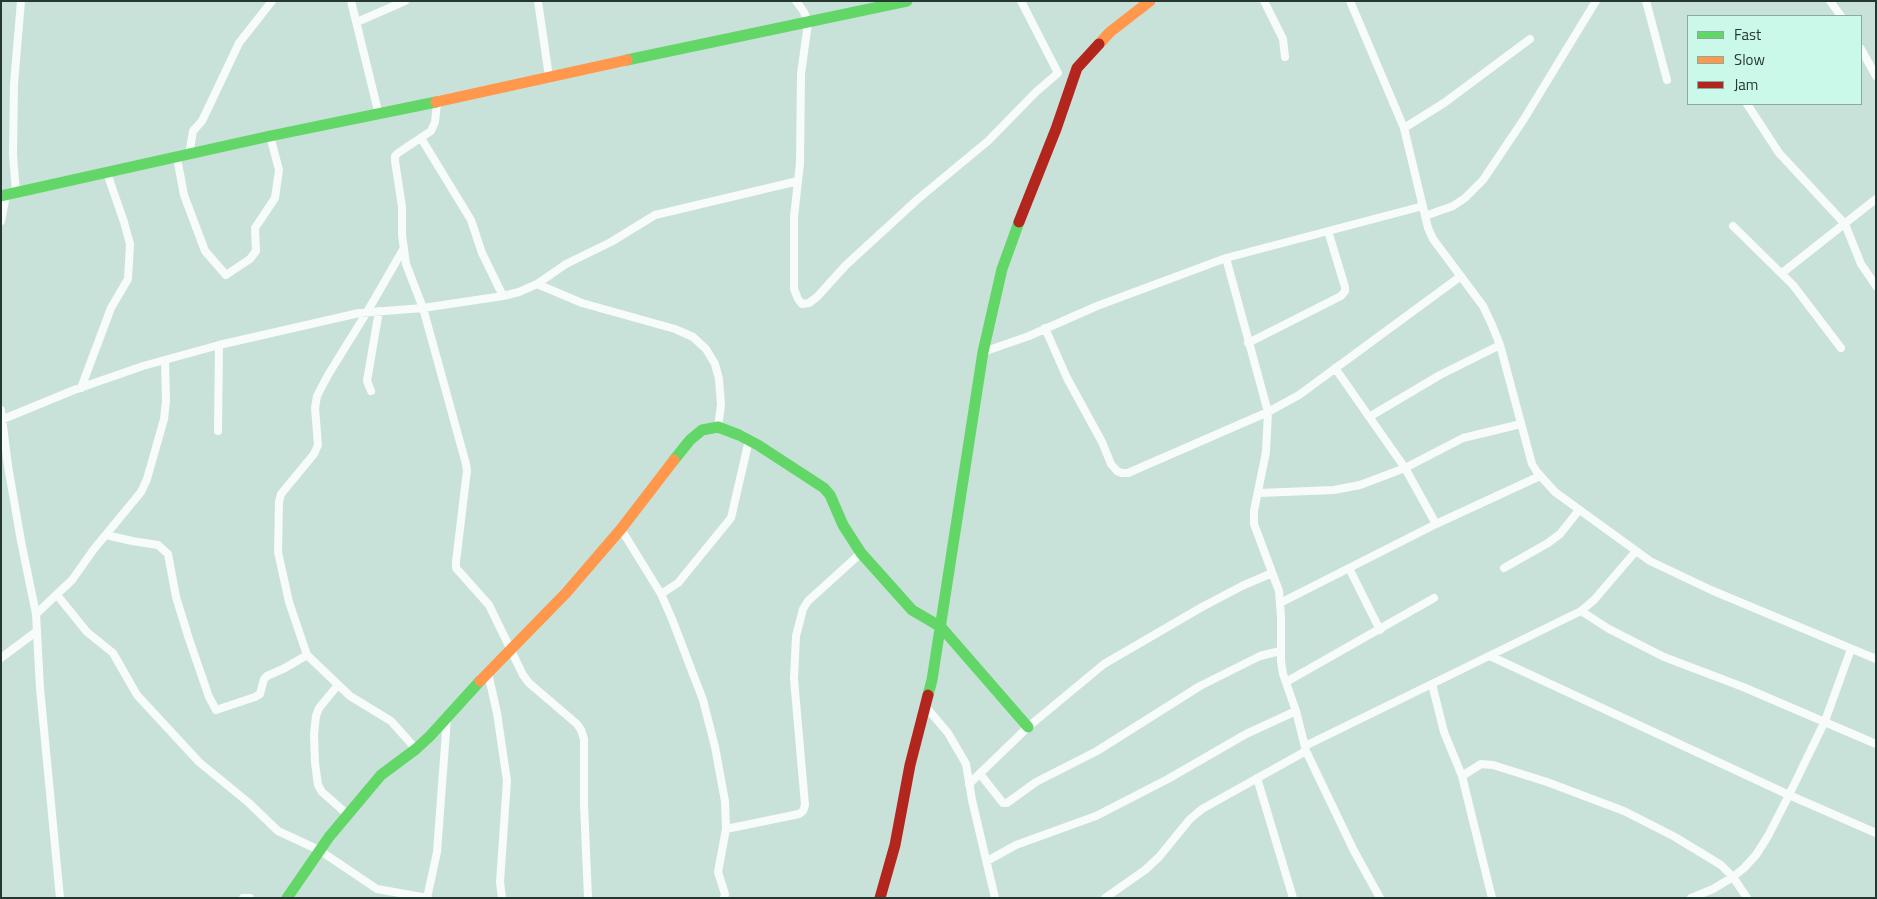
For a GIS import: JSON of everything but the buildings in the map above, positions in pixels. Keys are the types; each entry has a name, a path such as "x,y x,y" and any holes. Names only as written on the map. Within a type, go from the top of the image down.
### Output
{"street":[{"path":"1,221 8,195 13,155 14,84 21,1"},
{"path":"270,136 279,170 275,198 255,228 256,251 250,259 226,275 205,251 184,195 183,157 193,131 201,122 239,43 272,1"},
{"path":"351,1 379,115"},
{"path":"357,22 404,1"},
{"path":"538,1 549,77"},
{"path":"796,1 808,22 801,74 800,163 794,217 794,289 802,304 809,303 817,297 846,265 918,199 988,141 1036,92 1058,73"},
{"path":"8,195 270,136 379,115 907,1"},
{"path":"1021,1 1058,73 1070,85"},
{"path":"880,898 895,845 910,765 926,707 941,626 983,352 1002,269 1026,201 1056,129 1077,68 1110,32 1132,17 1150,1"},
{"path":"1264,1 1283,39 1285,57"},
{"path":"1350,1 1404,128 1413,158 1425,216 1433,238 1483,306 1500,345 1532,464 1540,476 1555,492 1650,561 1679,576 1876,659"},
{"path":"1425,216 1453,206 1465,198 1483,180 1524,119 1596,1"},
{"path":"1646,1 1667,80"},
{"path":"1830,1 1839,15"},
{"path":"1404,128 1444,103 1530,39"},
{"path":"1862,51 1876,76"},
{"path":"437,102 432,131 395,156 402,207 406,264 423,308 467,470 456,568 489,605 517,665 529,683 577,724 584,739 584,804 588,898"},
{"path":"1748,105 1779,153 1845,224 1861,264 1876,286"},
{"path":"421,138 470,220 482,253 502,296"},
{"path":"81,388 111,308 124,288 129,272 130,244 107,174"},
{"path":"2,420 81,388 165,360 287,328 367,312 423,308 519,292 537,284 566,264 611,242 655,215 798,181"},
{"path":"1782,273 1876,199"},
{"path":"983,352 1029,336 1097,306 1226,258 1423,206"},
{"path":"1733,226 1764,258 1782,273 1840,348"},
{"path":"1248,343 1341,296 1345,291 1328,231"},
{"path":"404,248 317,396 315,408 318,445 314,454 285,489 279,502 278,552 289,602 307,655 360,703 391,721 416,749"},
{"path":"1226,258 1268,412 1266,452 1254,511 1254,524 1279,592 1280,661 1306,748 1354,851 1380,898"},
{"path":"1045,328 1067,378 1102,442 1111,464 1116,471 1122,473 1144,467 1268,412 1299,395 1461,276"},
{"path":"537,284 582,303 675,329 693,336 706,349 715,364 719,379 721,405 718,427"},
{"path":"370,391 367,381 379,312"},
{"path":"218,431 219,345"},
{"path":"1369,416 1440,375 1500,345"},
{"path":"36,614 72,580 141,492 148,479 164,419 166,401 165,360"},
{"path":"1335,368 1405,468 1436,524"},
{"path":"1,410 8,466 36,614 40,688 60,898"},
{"path":"1259,493 1334,490 1360,485 1405,468 1463,438 1521,424"},
{"path":"287,898 319,850 381,775 416,749 510,649 566,594 621,529 690,440 702,430 718,427 749,440 824,488 835,504 843,525 861,553 912,610 941,626 1028,727"},
{"path":"661,594 678,583 731,518 749,440"},
{"path":"1280,603 1436,524 1540,476"},
{"path":"1504,568 1548,544 1560,534 1579,510"},
{"path":"621,529 661,594 703,700 715,747 725,801 726,829 718,872 725,894 724,898"},
{"path":"106,535 158,545 168,554 176,597 186,631 208,698 216,710 256,697 260,694 264,679 267,676 307,655"},
{"path":"1105,898 1145,870 1159,857 1190,819 1202,810 1306,748 1581,611 1594,600 1636,551"},
{"path":"726,829 799,814 804,811 794,679 796,636 805,605 861,553"},
{"path":"1349,568 1380,630"},
{"path":"969,784 1028,727 1112,659 1202,607 1272,573"},
{"path":"57,595 87,632 113,653 137,694 204,767 248,802 278,831 319,850 377,889 427,898 437,852 446,718"},
{"path":"1286,682 1434,598"},
{"path":"1581,611 1609,629 1664,657 1743,687 1876,744"},
{"path":"1,658 37,631"},
{"path":"1691,898 1713,889 1733,877 1756,855 1789,795 1824,721 1851,649"},
{"path":"980,774 1003,803 1007,803 1036,782 1097,751 1200,686 1260,656 1280,651"},
{"path":"1490,656 1789,795 1876,833"},
{"path":"488,673 497,714 507,781 500,882 502,898"},
{"path":"1432,684 1444,732 1462,776 1492,898"},
{"path":"338,685 319,708 316,716 314,734 316,778 322,792 347,814"},
{"path":"926,707 948,734 963,757 968,771 969,784 995,898"},
{"path":"987,861 1016,845 1096,816 1168,779 1246,734 1296,711"},
{"path":"1462,776 1486,763 1548,782 1624,811 1675,837 1721,866 1733,877 1747,898"},
{"path":"1257,778 1293,898"},
{"path":"243,898 250,898"}],"traffic: fast":[{"path":"627,60 907,1"},
{"path":"1,196 270,136 436,102"},
{"path":"928,695 932,680 983,352 1002,269 1019,222"},
{"path":"674,460 690,440 702,430 718,427 758,445 824,488 830,495 843,525 861,553 912,610 941,627 1028,727"},
{"path":"287,898 329,837 381,775 430,736 480,681"}],"traffic: slow":[{"path":"1099,44 1110,32 1150,1"},
{"path":"436,102 627,60"},
{"path":"480,681 566,593 621,529 674,460"}],"traffic: jam":[{"path":"1019,222 1056,129 1077,68 1099,44"},
{"path":"880,898 895,845 910,765 928,695"}]}
